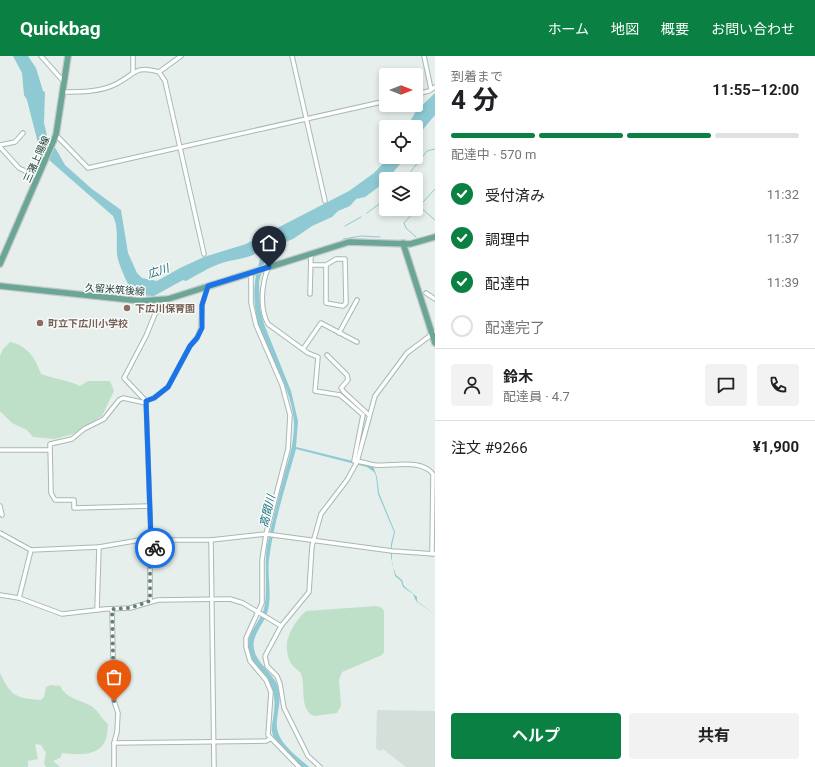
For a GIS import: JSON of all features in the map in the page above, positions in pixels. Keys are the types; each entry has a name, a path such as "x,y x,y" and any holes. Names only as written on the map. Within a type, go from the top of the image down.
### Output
{"main road":[{"name":"三潴上陽線","path":"0,264 55,137 65,83 68,56"},
{"name":"久留米筑後線","path":"0,286 141,301 168,299 349,242 410,244 435,237"},
{"path":"403,243 435,342"}],"street":[{"path":"41,56 65,83"},
{"path":"133,56 133,72"},
{"path":"159,72 181,56"},
{"path":"292,56 325,201"},
{"path":"423,92 433,88 424,56"},
{"path":"63,92 95,90 116,84 133,72 147,68 159,72 165,81 204,254"},
{"path":"55,137 88,168 379,103"},
{"path":"23,133 16,142 0,146 19,168 38,177"},
{"path":"310,294 311,254"},
{"path":"311,265 326,265 336,259 345,259 346,303 343,306 326,303 326,265"},
{"path":"267,267 263,281 266,320 268,324 308,353 318,356 315,391 340,395 363,415 354,460 356,462"},
{"path":"252,272 251,303 256,325 282,386 290,416 288,449 266,534 262,560 262,603 260,613 246,638 246,647 250,661 266,680 271,692 271,707 268,727 270,739 299,767"},
{"path":"150,601 150,562 155,547 149,506 146,401 154,398 168,387 190,346 197,338 202,328 202,305 208,286"},
{"path":"426,293 435,299"},
{"path":"144,399 124,378 146,336 155,314 168,299"},
{"path":"339,333 356,300"},
{"path":"303,349 321,323 357,342"},
{"path":"320,767 308,756 284,708 277,676 267,666 265,656 281,626 309,592 312,546 321,514 347,480 356,462 375,396 399,361 414,347 422,343 433,333"},
{"path":"327,355 348,374 348,380 341,388 369,415"},
{"path":"146,403 125,398 119,400 104,419 84,429 72,439 50,444 51,493 55,500 74,500 74,508 149,506"},
{"path":"0,450 50,450"},
{"path":"0,533 31,550 99,548 140,540 211,540 266,534 391,551 434,554 433,474 423,467 414,465 375,465 356,462"},
{"path":"0,506 2,515"},
{"path":"211,540 214,767"},
{"path":"97,610 99,548"},
{"path":"19,598 31,550"},
{"path":"0,596 19,598 62,614 130,608 150,601 236,600 281,626"},
{"path":"112,609 114,701 118,713 117,732 114,743 114,767"},
{"path":"114,743 266,741 270,739"}],"shaded area":[{"path":"377,710 435,711 435,767 406,767 383,749 380,751 376,748"}],"green space":[{"path":"10,342 26,349 36,363 41,374 80,386 88,381 110,381 114,391 102,416 73,434 55,439 33,437 27,430 12,423 0,411 0,356 3,349"},
{"path":"377,606 382,608 384,611 384,652 382,655 342,672 339,680 341,706 337,713 314,716 309,713 306,709 301,674 291,663 287,649 288,638 297,621 306,611"},
{"path":"0,673 7,687 20,697 41,700 44,697 46,687 51,685 60,686 69,696 92,707 108,725 105,742 96,751 90,753 62,753 60,758 53,761 60,767 46,767 44,763 46,753 41,745 35,744 38,759 28,761 28,767 0,767"}],"water":[{"path":"13,56 28,56 36,68 43,91 45,92 44,123 48,140 56,149 65,165 92,189 121,210 128,253 137,273 142,278 157,281 204,257 246,244 349,191 374,173 382,164 400,164 393,172 379,172 379,187 365,197 356,199 350,206 338,211 332,217 312,226 293,239 273,247 266,256 259,282 260,308 264,324 291,391 298,421 296,447 373,466 377,477 379,493 395,532 392,545 392,562 391,544 394,532 378,494 376,476 374,472 367,467 296,449 271,545 269,559 270,597 268,610 254,639 254,649 262,665 274,679 279,690 280,701 277,728 282,741 309,767 302,767 282,749 274,738 272,732 275,704 273,692 268,681 253,662 248,645 251,634 264,609 266,595 267,546 290,454 294,430 293,410 285,385 267,348 258,323 254,299 254,287 260,254 257,253 218,264 186,281 183,280 154,296 135,295 119,264 117,254 117,230 113,216 48,159 39,147 27,100 24,95 22,73"},
{"path":"435,93 435,115 423,130 423,120 411,120 415,112 423,112 423,104"},
{"path":"393,567 396,575 402,580 404,586 417,597 417,601 435,615 416,601 413,594 403,587 401,581 395,576"}],"waterway":[{"path":"410,172 427,151 435,149"},
{"path":"416,237 406,228 404,223 435,189"},
{"path":"367,213 379,204"},
{"path":"423,210 435,220"},
{"path":"345,226 361,217"},
{"path":"343,239 361,236 380,237"}],"way so far":[{"path":"114,701 112,609 141,606 150,601 150,562 154,555 155,548"}],"place":[{"name":"下広川保育園","path":"127,308"},
{"name":"町立下広川小学校","path":"40,323"}],"route":[{"path":"155,548 154,541 151,540 149,517 146,401 154,398 168,387 190,346 197,338 202,328 202,305 208,286 269,267"}],"water label":[{"name":"広川","path":"158,271"},
{"name":"高間川","path":"267,511"}]}
